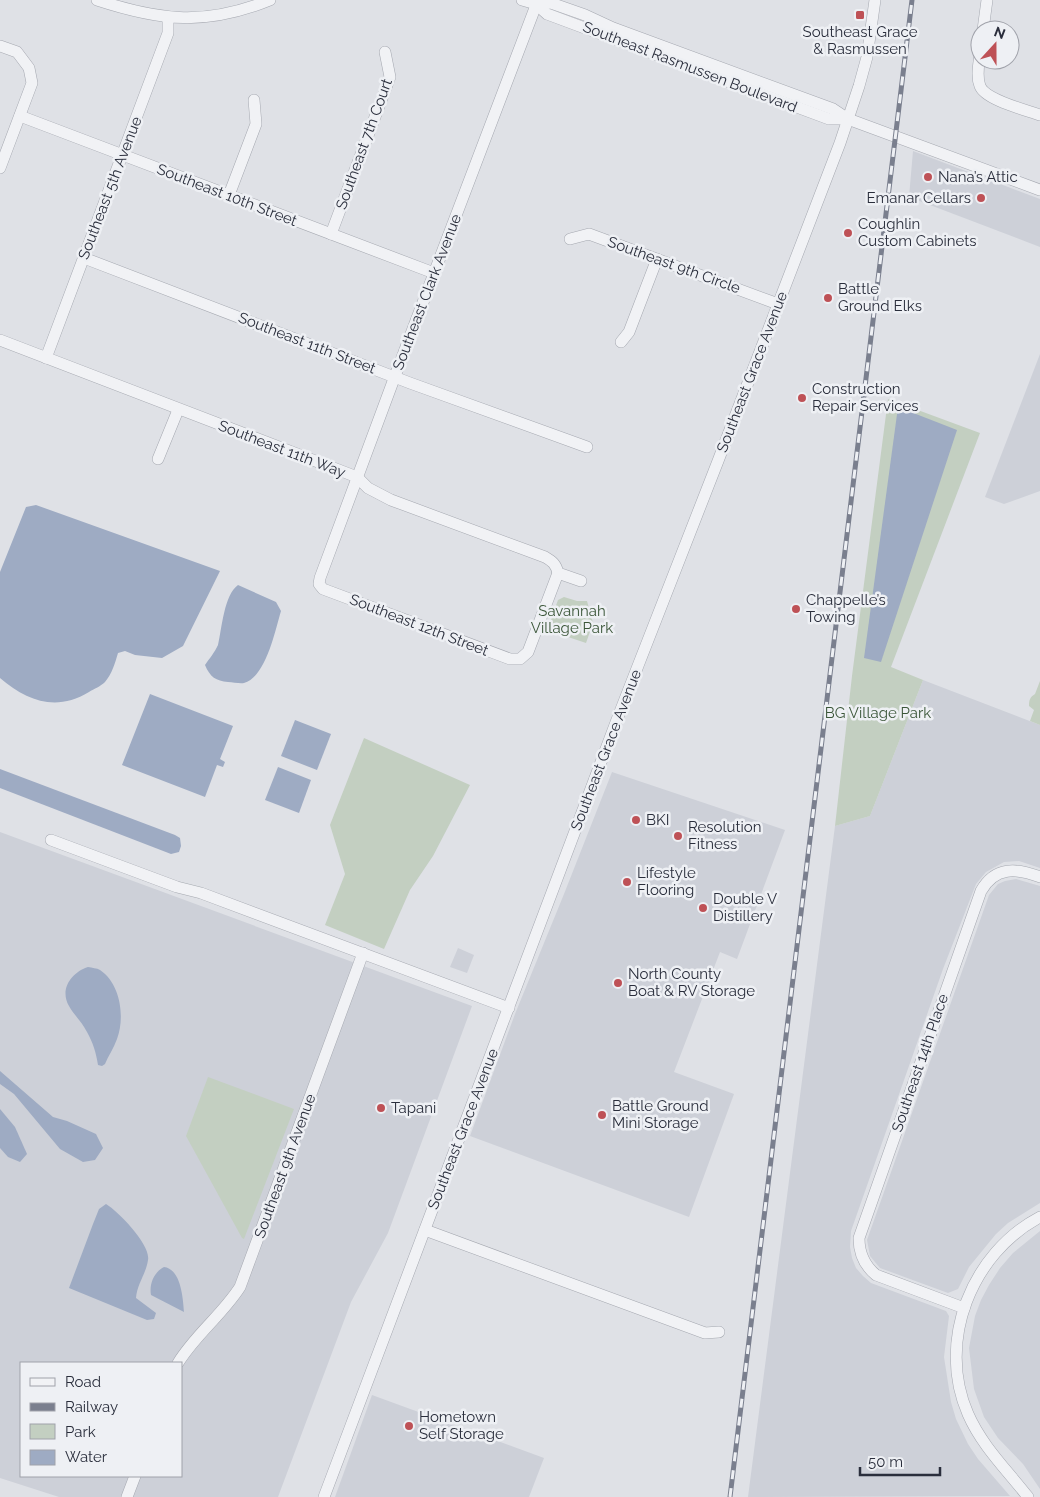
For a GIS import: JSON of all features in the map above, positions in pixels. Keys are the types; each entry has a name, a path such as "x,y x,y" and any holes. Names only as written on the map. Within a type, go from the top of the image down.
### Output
{"street":[{"path":"97,0 144,14 168,18 202,18 248,8 270,0"},
{"name":"Southeast Rasmussen Boulevard","path":"522,0 551,3 585,15 613,28 833,109 848,119 1040,190"},
{"name":"Southeast Grace Avenue","path":"324,1497 618,718 721,454 848,119 867,57 875,0"},
{"path":"984,20 987,0"},
{"name":"Southeast Clark Avenue","path":"319,584 394,376 537,2"},
{"name":"Southeast 5th Avenue","path":"46,358 168,33 168,18"},
{"path":"0,46 17,52 30,68 32,83 0,168"},
{"name":"Southeast 7th Court","path":"331,234 390,77 385,52"},
{"path":"978,70 980,88 986,95 1040,115"},
{"path":"229,196 256,124 254,100"},
{"name":"Southeast 10th Street","path":"20,116 434,273"},
{"name":"Southeast 9th Circle","path":"570,239 589,234 778,304"},
{"name":"Southeast 11th Street","path":"84,258 587,447"},
{"path":"621,342 629,332 657,259"},
{"name":"Southeast 11th Way","path":"0,340 178,410 357,477 368,488 392,500 545,557 557,567 558,572 582,581"},
{"path":"158,458 178,410"},
{"name":"Southeast 12th Street","path":"319,584 323,589 510,659 520,659 528,652 558,572"},
{"path":"51,840 177,887 201,893 509,1008"},
{"name":"Southeast 14th Place","path":"964,1308 880,1277 869,1269 862,1257 859,1238 980,895 986,883 997,875 1014,870 1040,877"},
{"name":"Southeast 9th Avenue","path":"179,1362 190,1346 226,1306 240,1286 363,953"},
{"path":"1028,1497 986,1446 972,1422 963,1401 957,1376 957,1350 960,1318 980,1272 992,1256 1017,1232 1040,1217"},
{"path":"425,1230 705,1333 720,1332"},
{"path":"127,1497 135,1477"}],"shaded area":[{"path":"913,151 1040,199 1040,247 909,197"},
{"path":"1040,354 1040,491 1004,504 985,497"},
{"path":"923,680 1040,725 1040,868 1019,861 1004,862 986,872 976,884 943,969 851,1231 850,1247 856,1268 871,1283 946,1311 949,1316 944,1357 951,1402 956,1419 968,1444 978,1459 1010,1496 748,1497 835,826 870,816"},
{"path":"612,772 785,830 737,959 720,952 674,1072 734,1094 689,1217 470,1136 515,1014"},
{"path":"0,832 472,1006 388,1233 351,1302 278,1497 59,1497 0,1478"},
{"path":"1016,879 1040,886 1040,1203 1008,1223 996,1234 969,1267 958,1289 948,1293 880,1268 870,1256 867,1240 989,895 998,884"},
{"path":"458,948 474,955 467,973 450,967"},
{"path":"1040,1231 1040,1489 1023,1464 998,1438 984,1417 974,1389 969,1348 975,1316 989,1285 1013,1253"},
{"name":"Hometown Self Storage","path":"372,1395 544,1458 529,1497 335,1497"}],"green space":[{"name":"BG Village Park","path":"888,399 980,433 891,667 923,680 870,816 835,826 852,676"},
{"name":"Savannah Village Park","path":"564,597 577,601 587,601 593,623 586,643 547,630 558,600"},
{"path":"1040,681 1040,725 1030,721 1034,710 1029,706 1029,702 1035,694"},
{"path":"364,738 470,785 433,856 410,890 384,949 325,925 345,874 330,825"},
{"path":"208,1077 294,1109 244,1239 186,1136"}],"water":[{"path":"898,407 957,430 881,662 864,658"},
{"path":"36,505 220,571 183,646 162,658 135,655 125,651 118,653 105,682 77,698 65,701 53,702 31,698 0,678 0,572 26,507"},
{"path":"238,585 276,602 281,611 264,663 252,679 244,683 217,679 209,673 205,665 218,645 227,604 233,590"},
{"path":"150,694 233,726 220,759 225,762 223,767 217,765 205,797 122,765"},
{"path":"295,720 331,734 317,770 281,756"},
{"path":"278,767 311,780 299,813 265,800"},
{"path":"0,769 175,835 180,838 181,846 179,852 171,854 0,788"},
{"path":"88,967 99,969 113,984 117,992 121,1012 117,1039 105,1064 102,1066 98,1065 89,1036 66,1000 66,988 72,977"},
{"path":"0,1071 53,1117 96,1134 103,1148 95,1160 83,1162 60,1149 14,1094 0,1084"},
{"path":"0,1109 15,1127 27,1154 20,1162 8,1157 0,1148"},
{"path":"106,1204 126,1221 145,1246 148,1260 136,1298 156,1313 154,1319 147,1320 69,1288 99,1209"},
{"path":"164,1267 170,1269 178,1278 182,1292 184,1312 151,1295 153,1279 157,1272"}],"railway":[{"path":"730,1497 912,0"}],"place":[{"name":"Southeast Grace & Rasmussen","path":"860,15"},
{"name":"Nana’s Attic","path":"928,177"},
{"name":"Emanar Cellars","path":"981,198"},
{"name":"Coughlin Custom Cabinets","path":"848,233"},
{"name":"Battle Ground Elks","path":"828,298"},
{"name":"Construction Repair Services","path":"802,398"},
{"name":"Chappelle’s Towing","path":"796,609"},
{"name":"BKI","path":"636,820"},
{"name":"Resolution Fitness","path":"678,836"},
{"name":"Lifestyle Flooring","path":"627,882"},
{"name":"Double V Distillery","path":"703,908"},
{"name":"North County Boat & RV Storage","path":"618,983"},
{"name":"Tapani","path":"381,1108"},
{"name":"Battle Ground Mini Storage","path":"602,1115"},
{"name":"Hometown Self Storage","path":"409,1426"}]}
